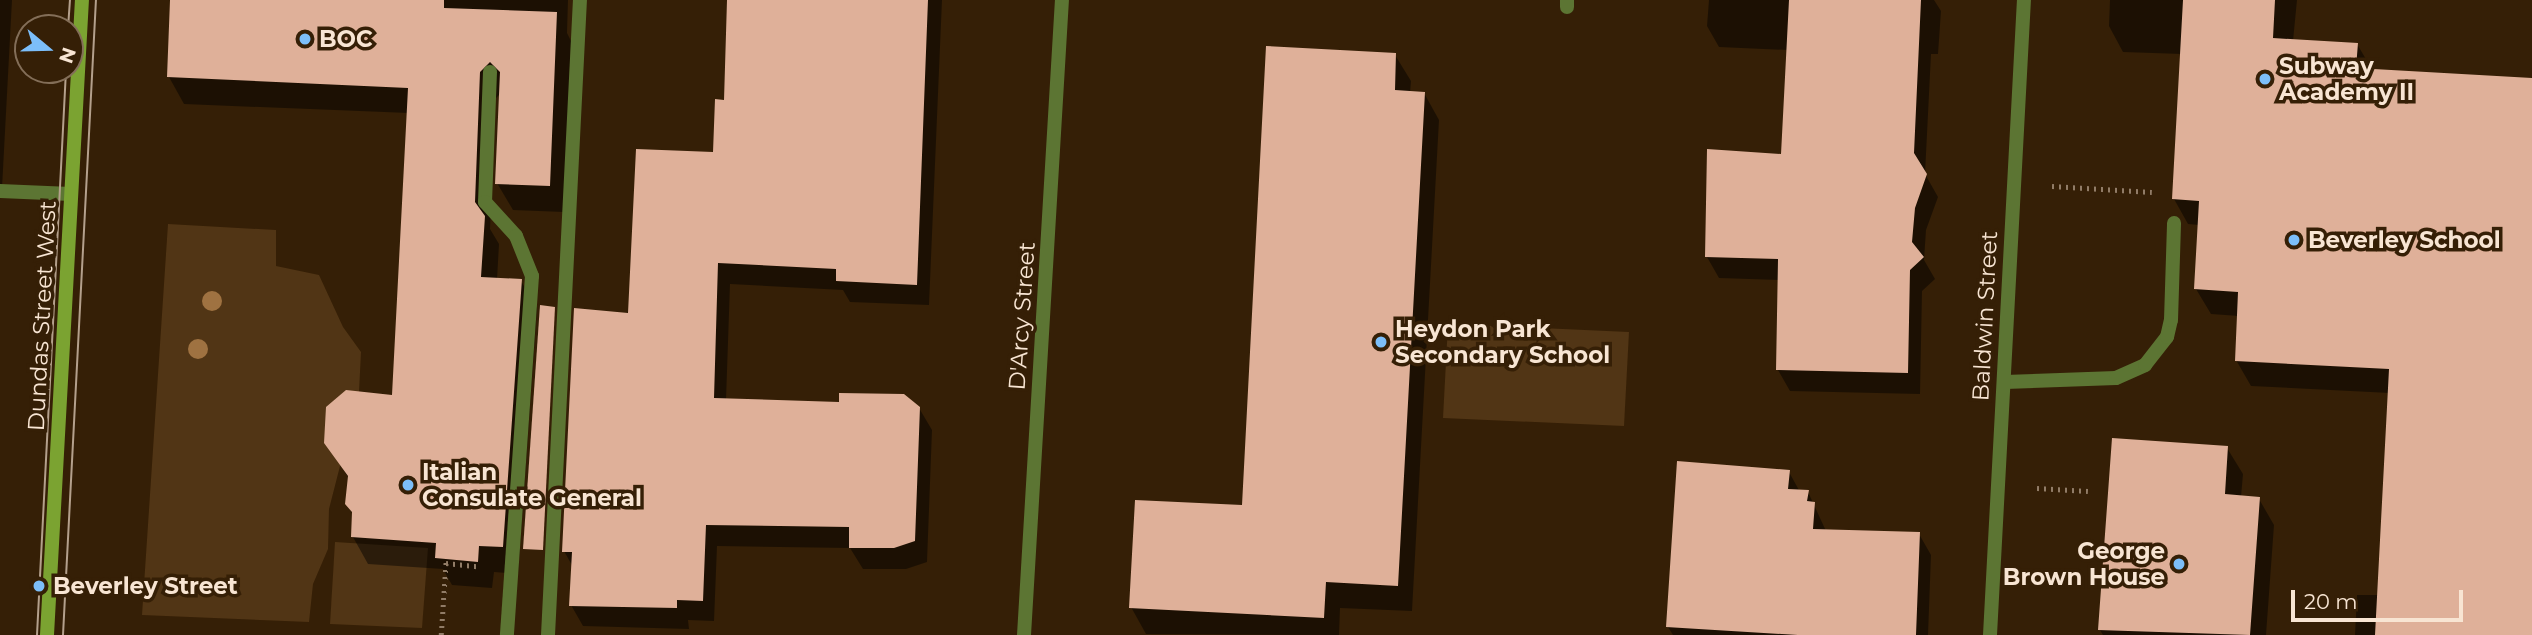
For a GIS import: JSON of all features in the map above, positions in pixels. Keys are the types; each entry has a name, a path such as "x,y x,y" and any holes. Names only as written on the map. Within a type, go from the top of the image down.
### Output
{"main road":[{"name":"Dundas Street West","path":"47,635 82,0"}],"street":[{"path":"548,635 580,0"},
{"name":"D'Arcy Street","path":"1024,635 1062,0"},
{"name":"Baldwin Street","path":"1990,635 2024,0"},
{"path":"490,72 485,202 516,236 532,276 507,635"},
{"path":"0,191 71,194"},
{"path":"2005,382 2116,378 2145,365 2167,337 2171,320 2174,223"}],"path":[{"path":"2052,187 2159,192"},
{"path":"2037,488 2088,491"},
{"path":"441,635 446,559"}],"shaded area":[{"path":"168,224 276,230 276,266 319,275 343,327 361,352 359,392 329,509 328,549 313,584 309,622 142,615"},
{"path":"1448,324 1629,332 1624,426 1443,418"},
{"path":"335,542 428,548 422,628 330,624"}],"building":[{"path":"170,0 444,0 444,8 557,12 550,186 495,184 500,72 490,62 480,72 475,202 485,216 481,277 522,279 503,547 479,546 478,562 435,558 436,543 351,537 352,512 345,504 348,476 324,443 326,407 346,390 392,395 408,88 167,77"},
{"path":"727,0 928,0 917,285 836,281 836,269 718,263 714,398 839,402 839,393 904,394 920,407 915,541 894,548 849,548 849,527 706,525 703,601 677,600 677,608 569,606 572,552 562,552 574,308 628,313 636,149 713,152 715,99 724,100"},
{"path":"1789,0 1921,0 1914,153 1927,174 1915,208 1912,242 1924,257 1910,270 1908,373 1776,370 1778,259 1705,257 1707,149 1781,154"},
{"name":"Beverley School","path":"2183,0 2275,0 2273,38 2358,43 2356,68 2532,78 2532,635 2375,635 2389,369 2235,361 2238,292 2194,289 2199,201 2172,199"},
{"path":"1266,46 1396,53 1395,90 1425,92 1398,586 1326,582 1324,618 1129,608 1135,500 1242,505"},
{"path":"540,305 555,307 543,550 523,549"},
{"name":"George Brown House","path":"2112,438 2228,446 2225,494 2260,497 2250,635 2098,630"},
{"path":"1677,461 1790,470 1788,489 1809,490 1807,501 1815,502 1813,529 1920,532 1916,635 1798,635 1666,627"}],"tram line":[{"path":"69,14 70,0"},
{"path":"63,635 96,0"},
{"path":"37,635 65,84"}],"place":[{"name":"BOC","path":"305,39"},
{"name":"Subway Academy II","path":"2265,79"},
{"name":"Beverley School","path":"2294,240"},
{"name":"Heydon Park Secondary School","path":"1381,342"},
{"name":"Italian Consulate General","path":"408,485"},
{"name":"George Brown House","path":"2179,564"},
{"name":"Beverley Street","path":"39,586"}]}
